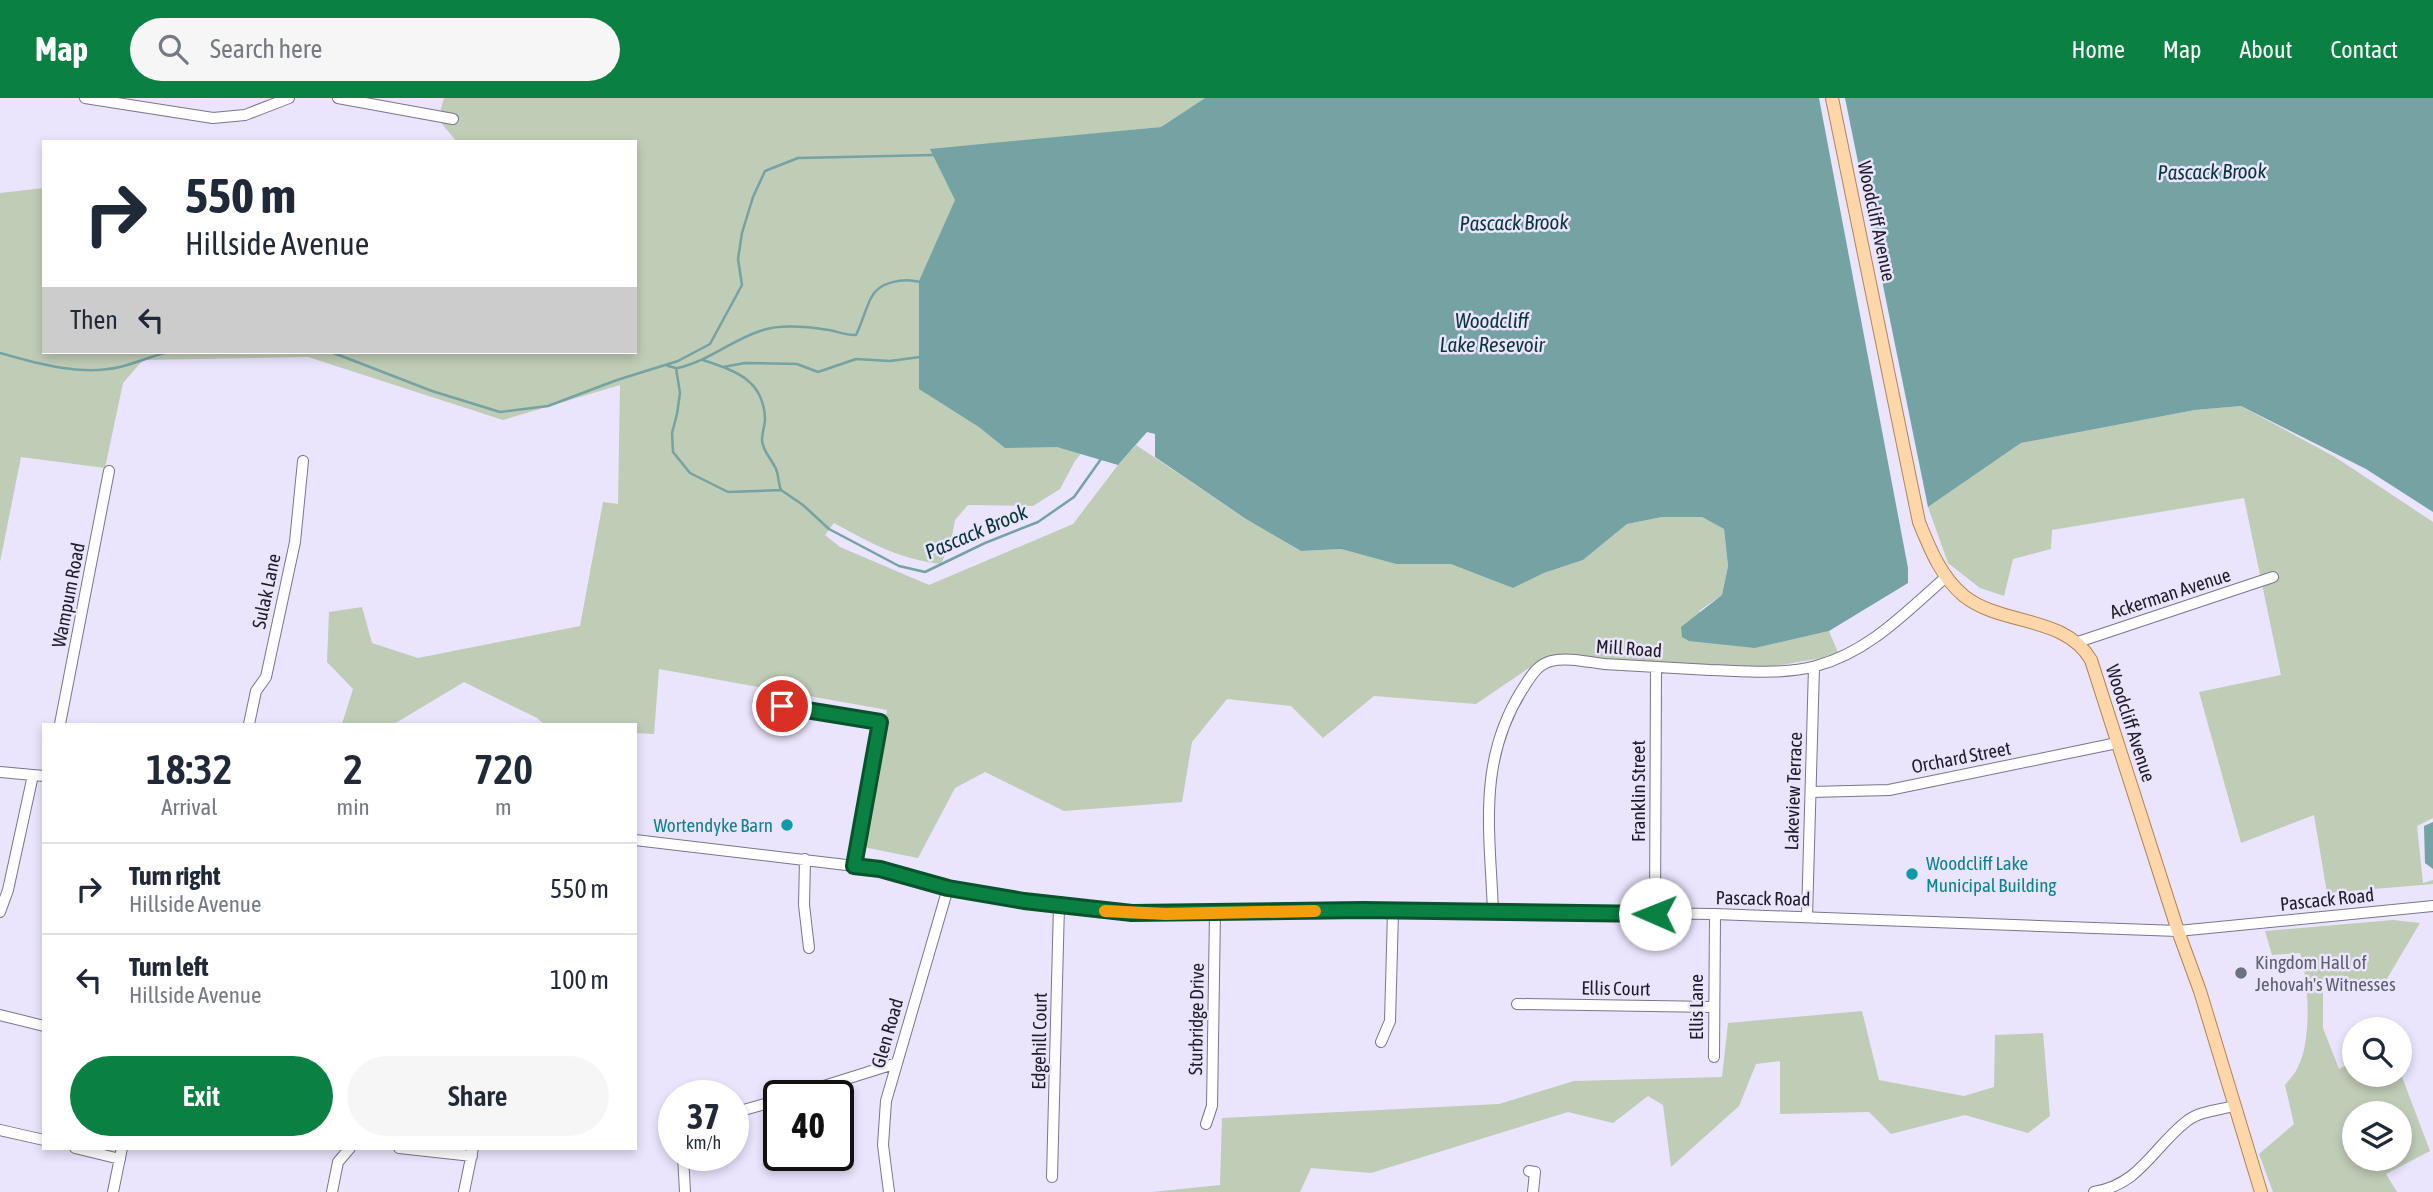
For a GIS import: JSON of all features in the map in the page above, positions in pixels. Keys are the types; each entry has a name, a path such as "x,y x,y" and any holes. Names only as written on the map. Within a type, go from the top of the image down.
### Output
{"main road":[{"name":"Woodcliff Avenue","path":"1832,98 1919,522 1931,551 1946,577 1959,592 1978,605 2062,632 2078,642 2091,660 2178,931 2200,991 2261,1192"}],"street":[{"path":"85,98 213,118 245,115 289,98"},
{"path":"160,110 162,98"},
{"path":"338,98 453,119"},
{"name":"Sulak Lane","path":"249,723 256,691 266,677 295,542 303,461"},
{"name":"Wampum Road","path":"60,723 109,471"},
{"name":"Mill Road","path":"1493,912 1489,791 1492,762 1511,708 1534,671 1558,660 1656,668 1770,672 1814,667 1873,640 1946,577"},
{"name":"Ackerman Avenue","path":"2078,642 2273,578"},
{"name":"Lakeview Terrace","path":"1807,916 1814,667"},
{"name":"Franklin Street","path":"1655,914 1656,668"},
{"path":"758,702 880,722 854,866"},
{"name":"Orchard Street","path":"1811,792 1889,790 2117,743"},
{"path":"0,772 38,776 0,912"},
{"name":"Pascack Road","path":"637,840 880,869 948,888 1132,913 1714,914 2178,931 2433,906"},
{"path":"805,859 804,905 809,948"},
{"name":"Glen Road","path":"889,1192 884,1165 883,1120 948,888"},
{"name":"Edgehill Court","path":"1052,1177 1059,905"},
{"path":"1381,1042 1390,1021 1393,912"},
{"name":"Sturbridge Drive","path":"1206,1124 1212,1106 1215,913"},
{"name":"Ellis Lane","path":"1714,914 1714,1057"},
{"name":"Ellis Court","path":"1517,1004 1714,1007"},
{"path":"0,1016 42,1026"},
{"path":"843,1080 897,1063"},
{"path":"2094,1192 2124,1182 2187,1121 2234,1106"},
{"path":"0,1130 42,1140"},
{"path":"93,1150 121,1153 113,1192"},
{"path":"332,1192 338,1162 348,1150"},
{"path":"436,1150 472,1152 464,1192"},
{"path":"684,1171 685,1192"},
{"path":"1529,1171 1535,1172 1533,1192"}],"shaded area":[{"path":"444,98 1205,98 1161,127 1029,140 1112,415 1075,461 1060,489 1033,506 968,505 955,520 951,541 941,564 898,554 834,523 825,535 840,547 929,585 1073,524 1136,445 1246,519 1301,551 1341,549 1396,564 1451,563 1513,588 1544,573 1583,560 1627,524 1662,517 1702,517 1724,529 1728,566 1722,595 1699,611 1755,648 1829,631 1839,655 1763,668 1542,659 1476,704 1374,696 1323,738 1291,706 1227,699 1192,742 1182,802 1064,811 985,772 955,788 918,858 863,847 887,710 659,669 654,734 637,733 637,723 543,723 464,682 396,723 342,723 353,689 327,662 329,612 362,607 372,643 418,658 580,626 603,502 618,504 620,385 503,420 308,357 143,360 123,383 105,468 21,457 0,562 0,193 42,188 42,354 637,354 637,140 455,140 438,119"},
{"path":"2241,406 2335,457 2433,522 2433,818 2417,826 2423,883 2433,880 2433,884 2327,893 2314,815 2241,843 2199,692 2281,675 2244,498 2052,530 2051,549 2013,559 2004,596 1980,588 1948,563 1928,507 2021,443 2195,410"},
{"path":"2393,920 2420,923 2385,982 2323,984 2323,1028 2339,1069 2342,1067 2342,1087 2406,1087 2411,1101 2342,1101 2342,1171 2392,1171 2386,1174 2397,1192 2273,1192 2259,1154 2294,1124 2285,1085 2297,1070 2302,1055 2308,1010 2300,953 2272,955 2265,931"},
{"path":"1862,1011 1879,1080 1964,1096 1994,1087 1995,1035 2043,1033 2050,1116 2028,1133 1965,1115 1891,1134 1869,1112 1780,1114 1780,1061 1756,1064 1739,1106 1671,1167 1663,1105 1648,1096 1613,1123 1568,1112 1371,1173 1311,1168 1300,1192 1152,1192 1220,1185 1222,1118 1499,1104 1574,1081 1722,1077 1728,1023"},
{"path":"2412,1103 2430,1151 2412,1160"}],"water":[{"name":"Woodcliff Lake Resevoir","path":"1205,98 1819,98 1908,568 1908,583 1829,631 1755,648 1689,641 1682,637 1681,627 1722,595 1728,566 1724,529 1702,517 1662,517 1627,524 1583,560 1544,573 1513,588 1451,564 1396,564 1341,549 1301,551 1246,519 1155,457 1155,434 1147,432 1118,465 1057,447 1005,448 979,427 919,389 919,281 955,200 930,149 1161,127"},
{"path":"1845,98 2433,98 2433,512 2366,469 2241,406 2195,410 2021,443 1928,507"},
{"path":"2433,822 2433,869 2425,863 2424,826"}],"waterway":[{"name":"Pascack Brook","path":"336,354 432,391 500,412 548,406 678,361 710,344 742,285 738,259 742,233 753,197 765,171 798,158 934,155"},
{"path":"678,368 771,328 805,327 856,335 875,292 886,284 907,280 920,282"},
{"name":"Pascack Brook","path":"0,353 44,365 90,370 120,367 162,354"},
{"path":"723,367 745,363 797,364 818,372 856,359 890,361 920,357"},
{"path":"703,360 736,373 753,385 759,394 765,418 762,444 776,469 781,490"},
{"name":"Pascack Brook","path":"668,366 676,368 680,393 672,433 673,452 690,473 728,492 781,490 803,505 829,529 899,566 925,572 985,543 1038,522 1074,497 1101,459"}],"slow traffic":[{"path":"1105,911 1166,914 1315,911"}],"place":[{"name":"Wortendyke Barn","path":"787,825"},
{"name":"Woodcliff Lake Municipal Building","path":"1912,874"},
{"name":"Kingdom Hall of Jehovah's Witnesses","path":"2241,973"}],"route":[{"path":"782,706 880,722 854,866 880,869 948,888 1024,901 1132,913 1363,910 1655,914"}]}
